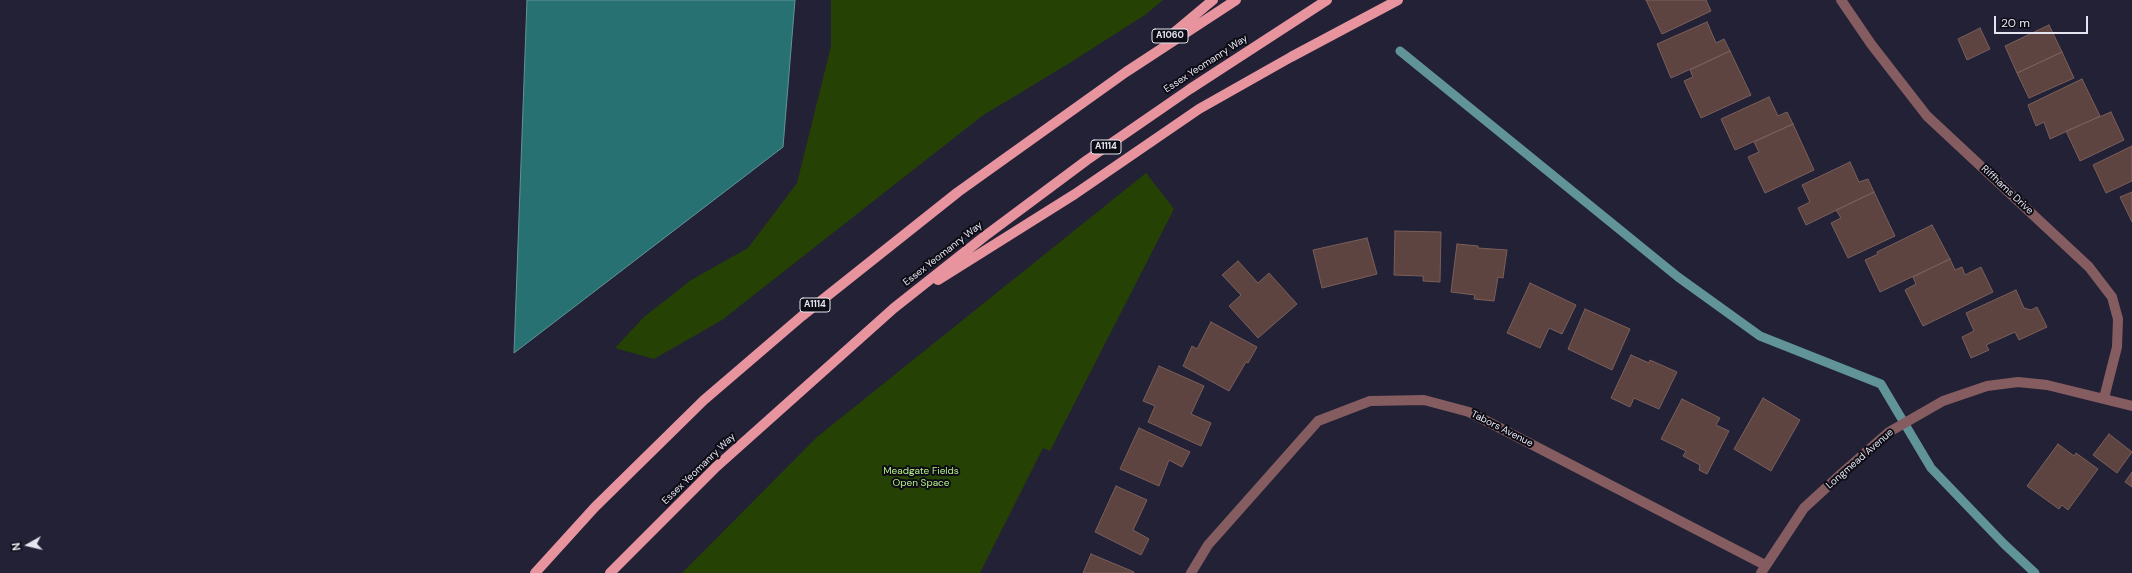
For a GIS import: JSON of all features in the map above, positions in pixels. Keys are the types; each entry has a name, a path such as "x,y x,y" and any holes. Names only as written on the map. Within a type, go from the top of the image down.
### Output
{"main road":[{"name":"A1060","path":"1126,72 1213,0"},
{"name":"A1114","path":"535,573 595,507 704,400 802,316 958,192 1126,72 1236,0"},
{"name":"Essex Yeomanry Way","path":"610,573 716,467 894,308 985,236 1087,160 1190,89 1327,0"},
{"name":"A1114","path":"894,308 1075,194 1199,109 1291,57 1398,0"}],"street":[{"name":"Riffhams Drive","path":"1841,0 1871,44 1927,116 2089,267 2112,297 2118,320 2117,347 2104,398"},
{"name":"Longmead Avenue","path":"1763,569 1804,508 1889,432 1943,401 1987,386 2018,382 2047,385 2132,406"},
{"name":"Tabors Avenue","path":"1192,573 1208,545 1318,421 1370,401 1416,400 1424,400 1469,412 1763,569"}],"green space":[{"path":"831,0 1163,0 1145,15 982,116 722,320 654,359 615,348 644,317 691,280 748,248 797,183 831,46"},
{"name":"Meadgate Fields Open Space","path":"1146,173 1174,209 1050,451 1043,448 980,573 682,573 817,437"}],"shaded area":[{"path":"527,0 795,0 783,147 514,353"}],"building":[{"path":"1646,0 1706,0 1711,11 1662,34"},
{"path":"1707,22 1716,43 1724,39 1730,51 1671,78 1657,44"},
{"path":"2049,25 2062,52 2017,73 2005,46"},
{"path":"1980,28 1990,49 1967,60 1958,39"},
{"path":"1730,51 1751,95 1701,118 1684,81 1693,77 1690,70"},
{"path":"2062,52 2074,78 2029,98 2017,73"},
{"path":"2082,79 2100,116 2050,139 2044,122 2036,126 2028,105"},
{"path":"1769,97 1778,116 1787,112 1793,124 1735,150 1721,119"},
{"path":"2111,112 2124,140 2080,161 2066,131"},
{"path":"1793,124 1814,170 1765,193 1748,157 1759,152 1754,142"},
{"path":"2132,146 2132,181 2106,193 2093,165"},
{"path":"1850,162 1859,182 1868,179 1874,192 1806,225 1798,208 1810,202 1802,185"},
{"path":"1874,192 1895,236 1848,258 1831,223 1841,218 1836,210"},
{"path":"2132,192 2132,222 2120,197"},
{"path":"1932,225 1950,259 1880,292 1865,260 1878,254 1877,252"},
{"path":"1395,231 1441,232 1440,282 1423,281 1423,276 1394,275"},
{"path":"1367,238 1377,274 1322,288 1313,250"},
{"path":"1457,244 1478,246 1478,248 1507,250 1503,278 1498,277 1494,301 1474,299 1475,295 1451,292"},
{"path":"1950,259 1955,270 1962,267 1965,275 1981,267 1993,292 1923,326 1905,290 1916,284 1913,277"},
{"path":"1238,261 1258,283 1269,273 1297,304 1258,338 1229,306 1241,295 1222,275"},
{"path":"1530,283 1576,305 1562,334 1549,328 1540,348 1507,333"},
{"path":"2016,290 2024,308 2031,310 2037,307 2047,327 2019,340 2015,332 1986,345 1989,350 1971,358 1962,337 1974,331 1966,313"},
{"path":"1585,309 1630,329 1612,370 1568,349"},
{"path":"1211,322 1257,347 1248,363 1246,362 1229,391 1183,366 1192,346 1197,349"},
{"path":"1631,355 1649,363 1650,360 1677,372 1659,409 1634,398 1630,407 1611,398"},
{"path":"1159,366 1204,386 1191,414 1211,423 1201,446 1148,422 1155,406 1143,401"},
{"path":"1763,398 1800,420 1771,471 1734,449"},
{"path":"1682,399 1720,418 1716,425 1729,431 1707,474 1699,470 1700,465 1683,456 1686,451 1661,439"},
{"path":"1139,428 1190,452 1182,467 1169,460 1159,486 1120,469"},
{"path":"2109,434 2132,452 2117,473 2093,455"},
{"path":"2058,444 2074,456 2076,453 2098,469 2068,510 2062,505 2059,509 2027,486"},
{"path":"2132,472 2132,487 2125,482"},
{"path":"1116,486 1147,500 1133,530 1149,539 1141,555 1095,532"},
{"path":"1091,554 1134,572 1134,573 1083,573"}],"waterway":[{"path":"1400,51 1678,277 1760,336 1881,384 1931,468 2004,544 2035,573"}]}
